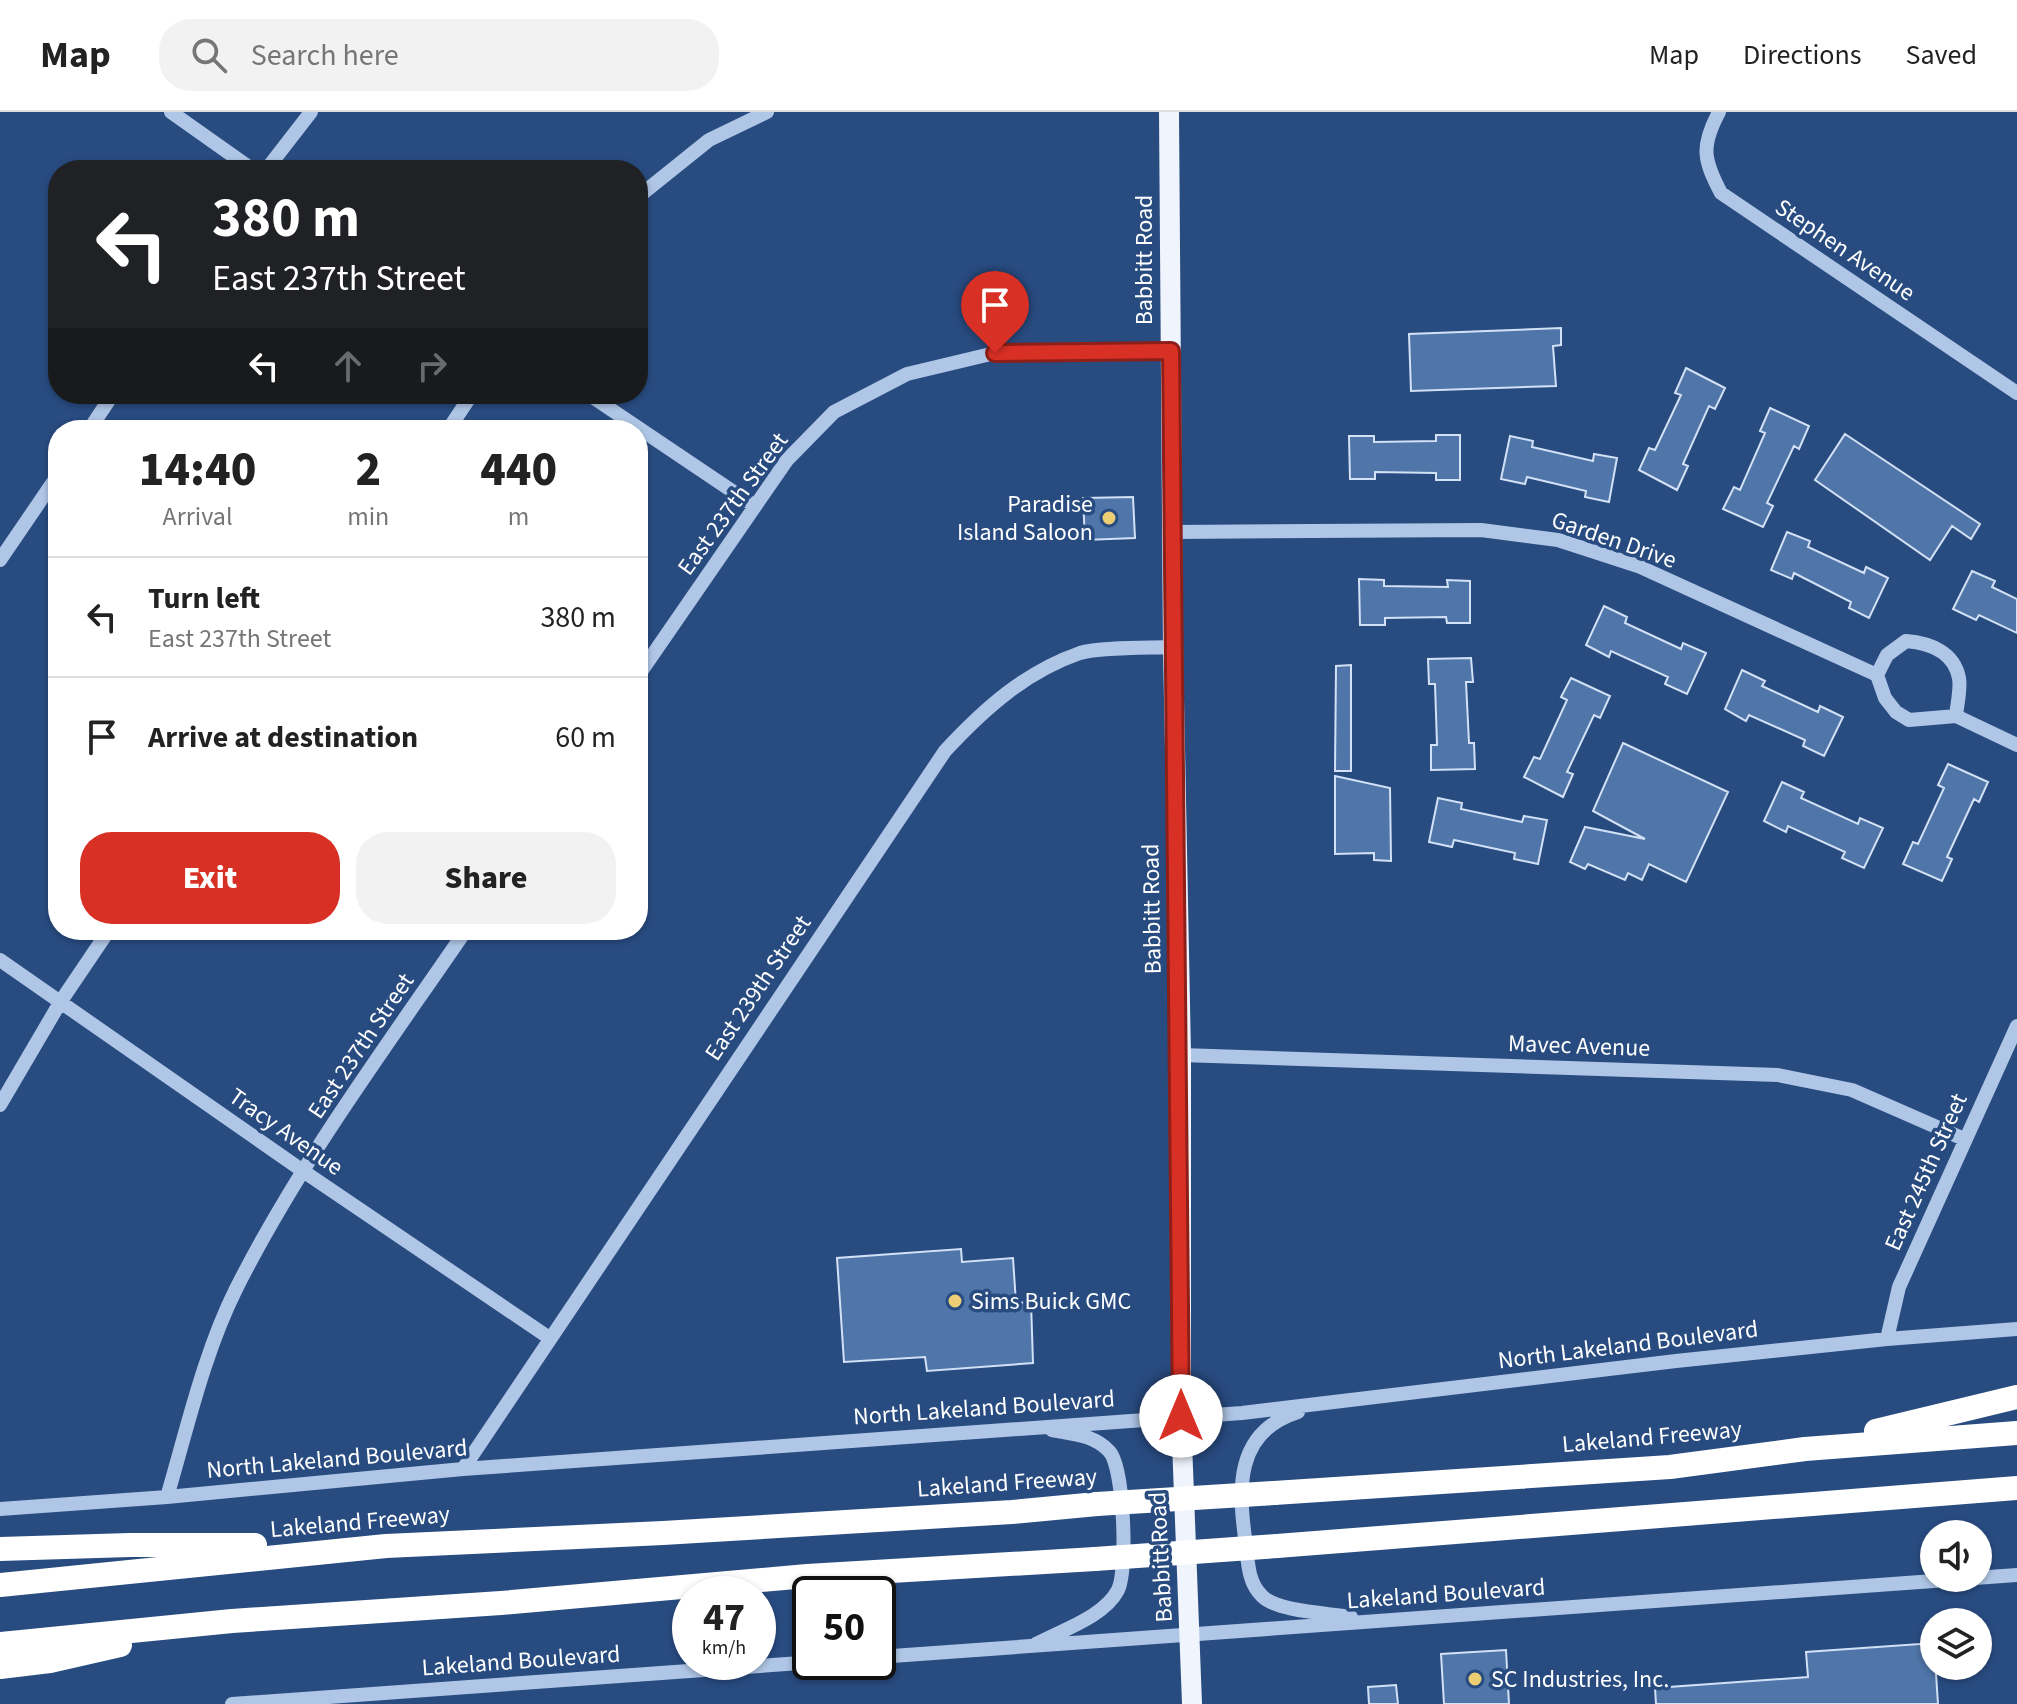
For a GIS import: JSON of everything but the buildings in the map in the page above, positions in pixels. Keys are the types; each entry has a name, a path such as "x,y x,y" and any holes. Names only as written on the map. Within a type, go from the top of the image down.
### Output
{"highway":[{"path":"1805,1449 2017,1397"},
{"name":"Lakeland Freeway","path":"0,1585 386,1546 1012,1512 1670,1467 1805,1449 2017,1433"},
{"path":"0,1644 232,1621 501,1603 807,1576 1277,1546 2017,1488"},
{"path":"1883,1499 2017,1497"},
{"path":"0,1549 130,1545 386,1546"},
{"path":"0,1667 50,1661 232,1621"}],"main road":[{"name":"Babbitt Road","path":"1169,112 1173,647 1181,1055 1181,1416 1192,1704"}],"street":[{"path":"171,112 239,160"},
{"path":"274,160 311,112"},
{"path":"648,189 709,140 767,112"},
{"name":"Stephen Avenue","path":"1719,112 1705,142 1709,171 1721,193 2017,393"},
{"name":"East 237th Street","path":"648,661 753,505 787,460 834,412 907,374 995,353 1171,351"},
{"path":"603,404 627,420"},
{"path":"648,434 753,505"},
{"path":"0,560 48,490"},
{"name":"Garden Drive","path":"1174,532 1481,530 1558,540 1638,566 1877,675"},
{"path":"1956,716 1959,679 1949,656 1925,643 1906,641 1887,655 1877,675 1885,698 1896,712 1909,720 1956,716 2017,745"},
{"name":"East 239th Street","path":"463,1469 548,1337 945,751 981,712 1023,680 1082,652 1173,647"},
{"path":"0,1105 61,1001 102,940"},
{"name":"East 237th Street","path":"167,1497 204,1373 235,1291 303,1171 459,940"},
{"name":"Tracy Avenue","path":"0,960 548,1337"},
{"name":"East 245th Street","path":"1887,1339 1899,1287 2017,1026"},
{"name":"Mavec Avenue","path":"1181,1055 1778,1075 1852,1090 1964,1139"},
{"name":"North Lakeland Boulevard","path":"0,1509 167,1497 463,1469 1242,1413 1887,1339 2017,1329"},
{"path":"1333,1402 1279,1418 1259,1434 1251,1450 1241,1478 1241,1507 1250,1577 1261,1596 1274,1604 1378,1621"},
{"path":"1032,1426 1093,1438 1112,1453 1118,1473 1124,1568 1118,1590 1100,1610 1033,1646"},
{"name":"Lakeland Boulevard","path":"896,1656 2017,1575"},
{"name":"Lakeland Boulevard","path":"232,1704 792,1664"}],"place":[{"name":"Paradise Island Saloon","path":"1109,518"},
{"name":"Sims Buick GMC","path":"955,1301"},
{"name":"SC Industries, Inc.","path":"1475,1679"}],"route":[{"path":"995,353 1171,351 1181,1055 1181,1416"}]}
